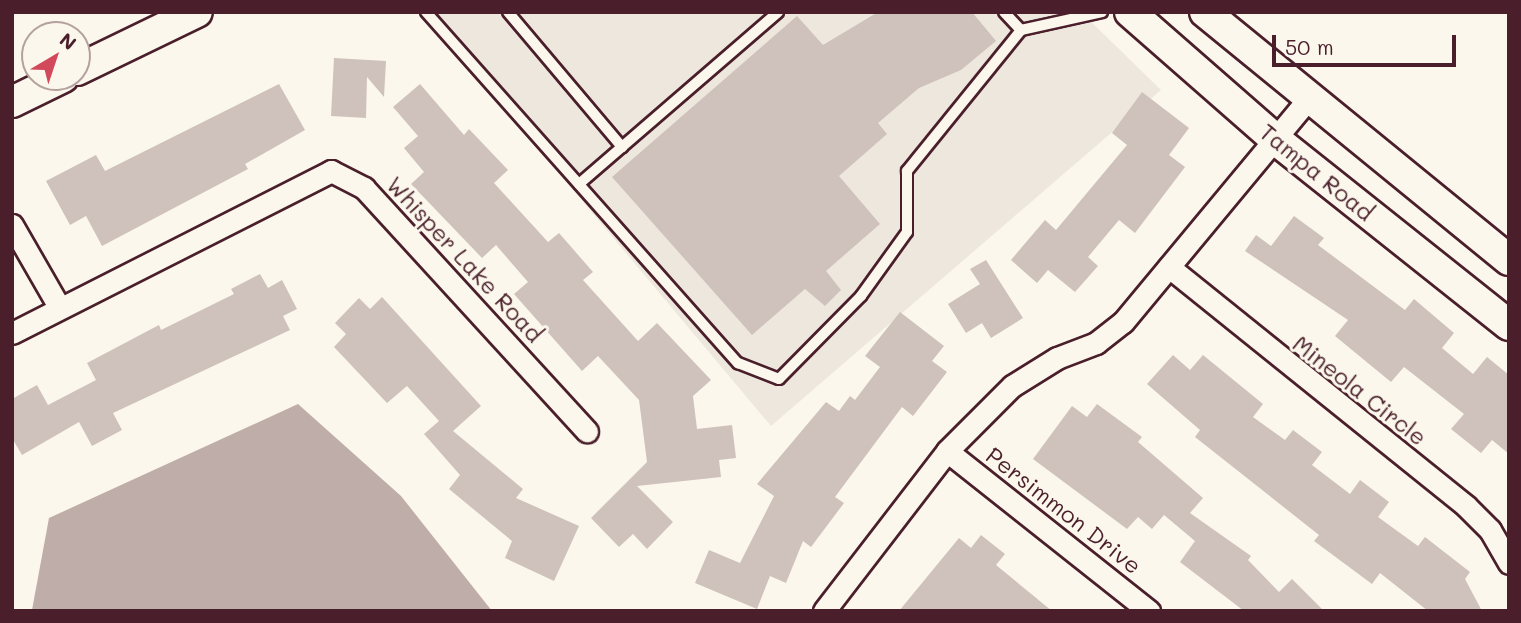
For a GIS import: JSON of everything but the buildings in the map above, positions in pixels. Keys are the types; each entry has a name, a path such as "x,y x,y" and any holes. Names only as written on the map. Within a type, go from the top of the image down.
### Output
{"main road":[{"path":"91,63 197,12"},
{"name":"Tampa Road","path":"1130,12 1275,139 1509,325"},
{"path":"1206,13 1307,100 1509,260"},
{"path":"13,101 34,91"}],"street":[{"path":"824,611 947,451 1012,386 1057,358 1096,343 1123,322 1307,100"},
{"name":"Whisper Lake Road","path":"12,333 58,305 113,286 331,171 365,188 587,431"},
{"path":"12,225 58,305"},
{"name":"Mineola Circle","path":"1169,267 1466,506 1490,530 1509,563"},
{"name":"Persimmon Drive","path":"947,451 1149,611"}],"lane":[{"path":"426,12 738,363 779,379 861,296 907,232 907,170 1021,30 1102,12"},
{"path":"508,12 622,147"},
{"path":"579,184 778,12"},
{"path":"1004,12 1021,30"}],"shaded area":[{"path":"424,12 1081,12 1161,90 771,426"},
{"path":"298,404 401,496 492,611 32,610 49,518"}]}
